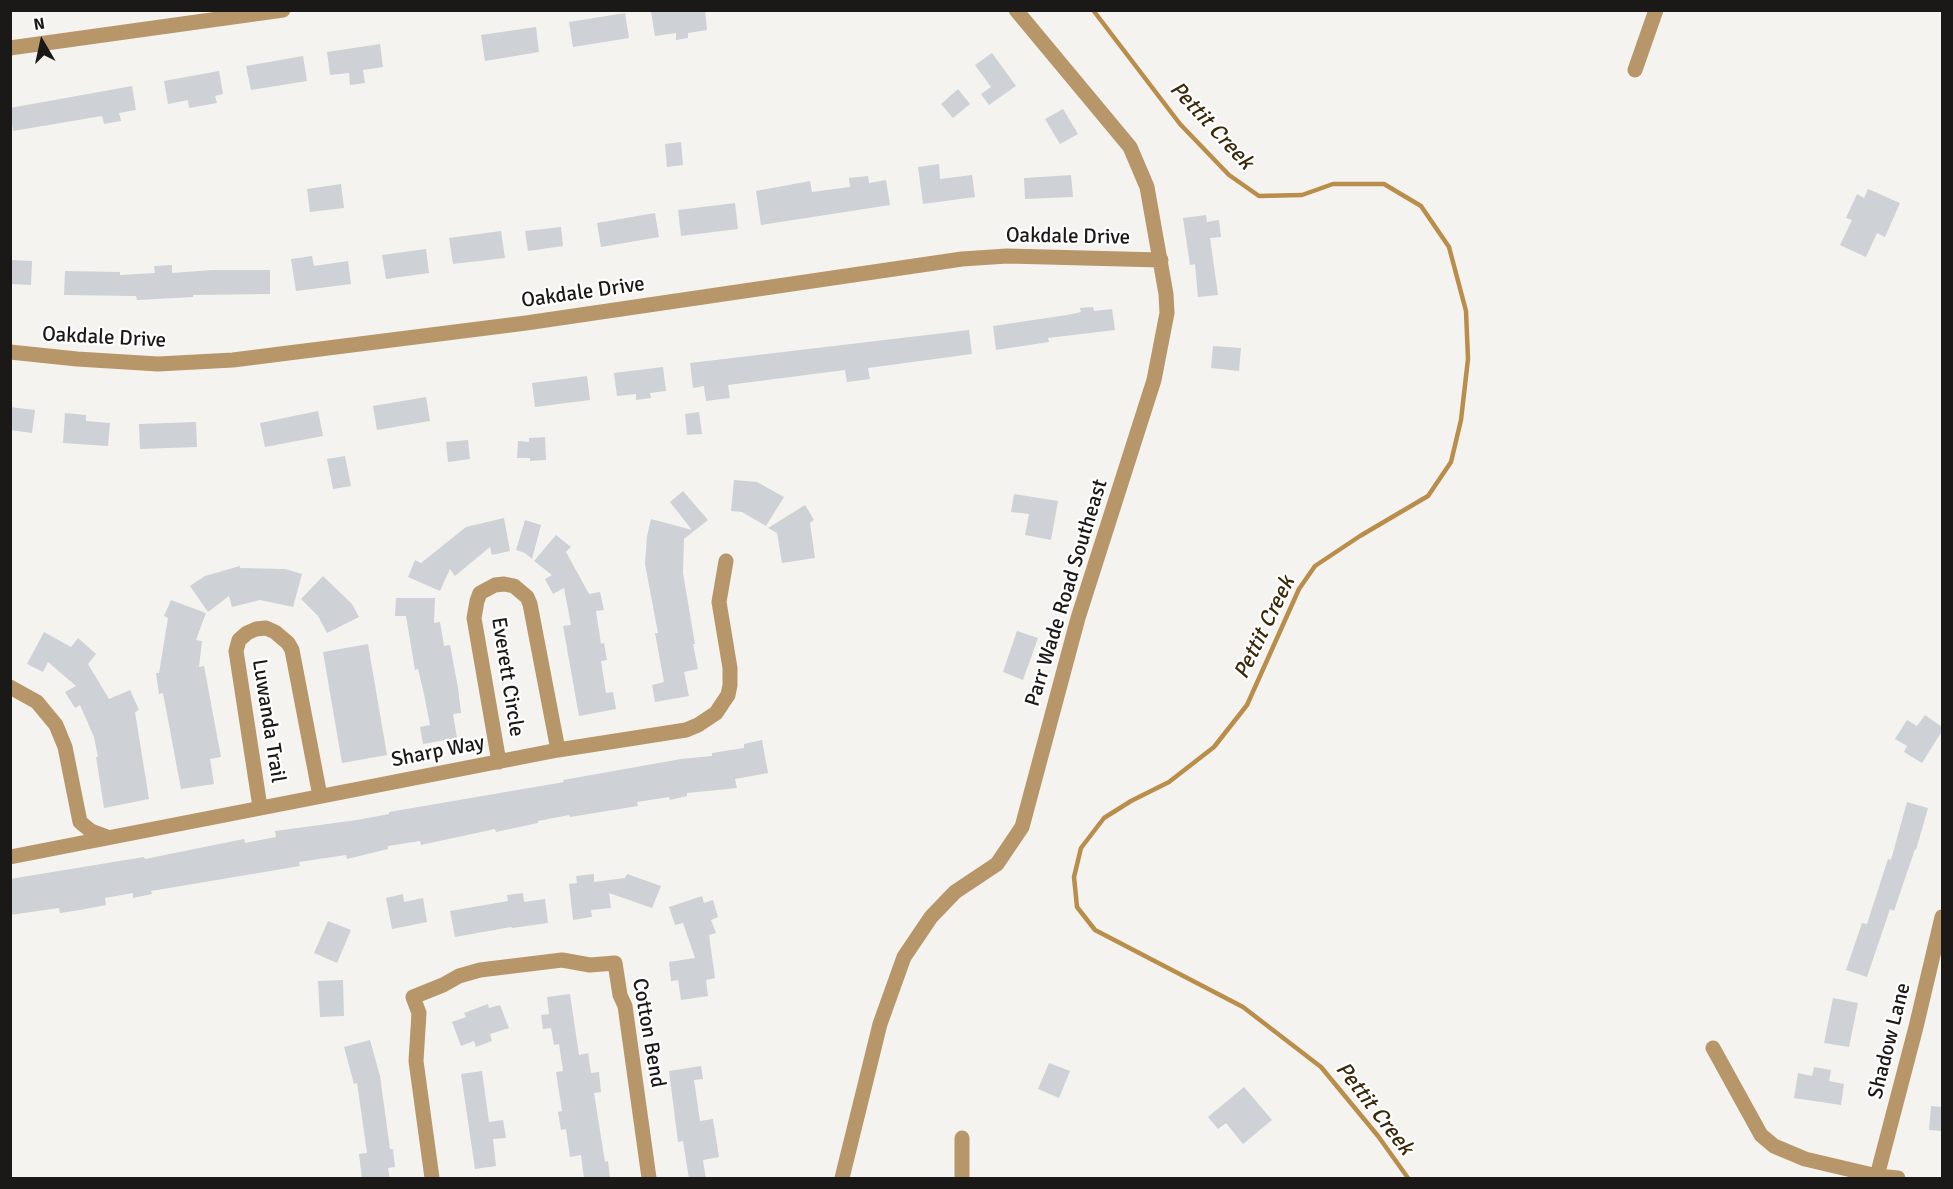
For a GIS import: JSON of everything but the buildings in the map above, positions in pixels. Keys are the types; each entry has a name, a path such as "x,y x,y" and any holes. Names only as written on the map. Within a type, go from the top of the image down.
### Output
{"street":[{"path":"10,48 283,10"},
{"name":"Parr Wade Road Southeast","path":"842,1179 880,1024 904,957 931,917 955,892 997,864 1022,827 1078,618 1154,380 1167,312 1161,260 1147,187 1130,147 1016,10"},
{"path":"1635,70 1656,10"},
{"name":"Oakdale Drive","path":"10,352 158,364 233,360 526,323 962,259 1007,256 1161,260"},
{"name":"Sharp Way","path":"10,857 558,750 686,730 716,713 728,695 730,668 719,602 726,561"},
{"name":"Everett Circle","path":"499,762 474,618 480,593 495,585 514,586 527,597 530,604 558,750"},
{"name":"Luwanda Trail","path":"260,807 236,651 239,640 256,629 266,628 275,632 292,650 320,796"},
{"path":"10,687 37,702 59,732 65,747 80,822 74,835 64,847"},
{"path":"80,822 91,831 107,837"},
{"name":"Shadow Lane","path":"1877,1176 1942,917"},
{"name":"Cotton Bend","path":"432,1179 416,1061 420,1013 413,997 459,976 480,970 562,960 590,965 615,963 620,994 625,1006 649,1179"},
{"path":"1713,1048 1761,1135 1774,1146 1804,1159 1898,1179"},
{"path":"962,1138 962,1179"}],"waterway":[{"name":"Pettit Creek","path":"1093,10 1180,124 1229,175 1259,196 1302,195 1333,184 1384,184 1421,206 1449,247 1466,311 1468,359 1461,420 1451,462 1428,496 1360,536 1315,566 1299,589 1247,705 1214,747 1169,782 1104,818 1081,848 1074,877 1077,907 1095,930 1243,1007 1321,1067 1378,1136 1408,1178"}]}
